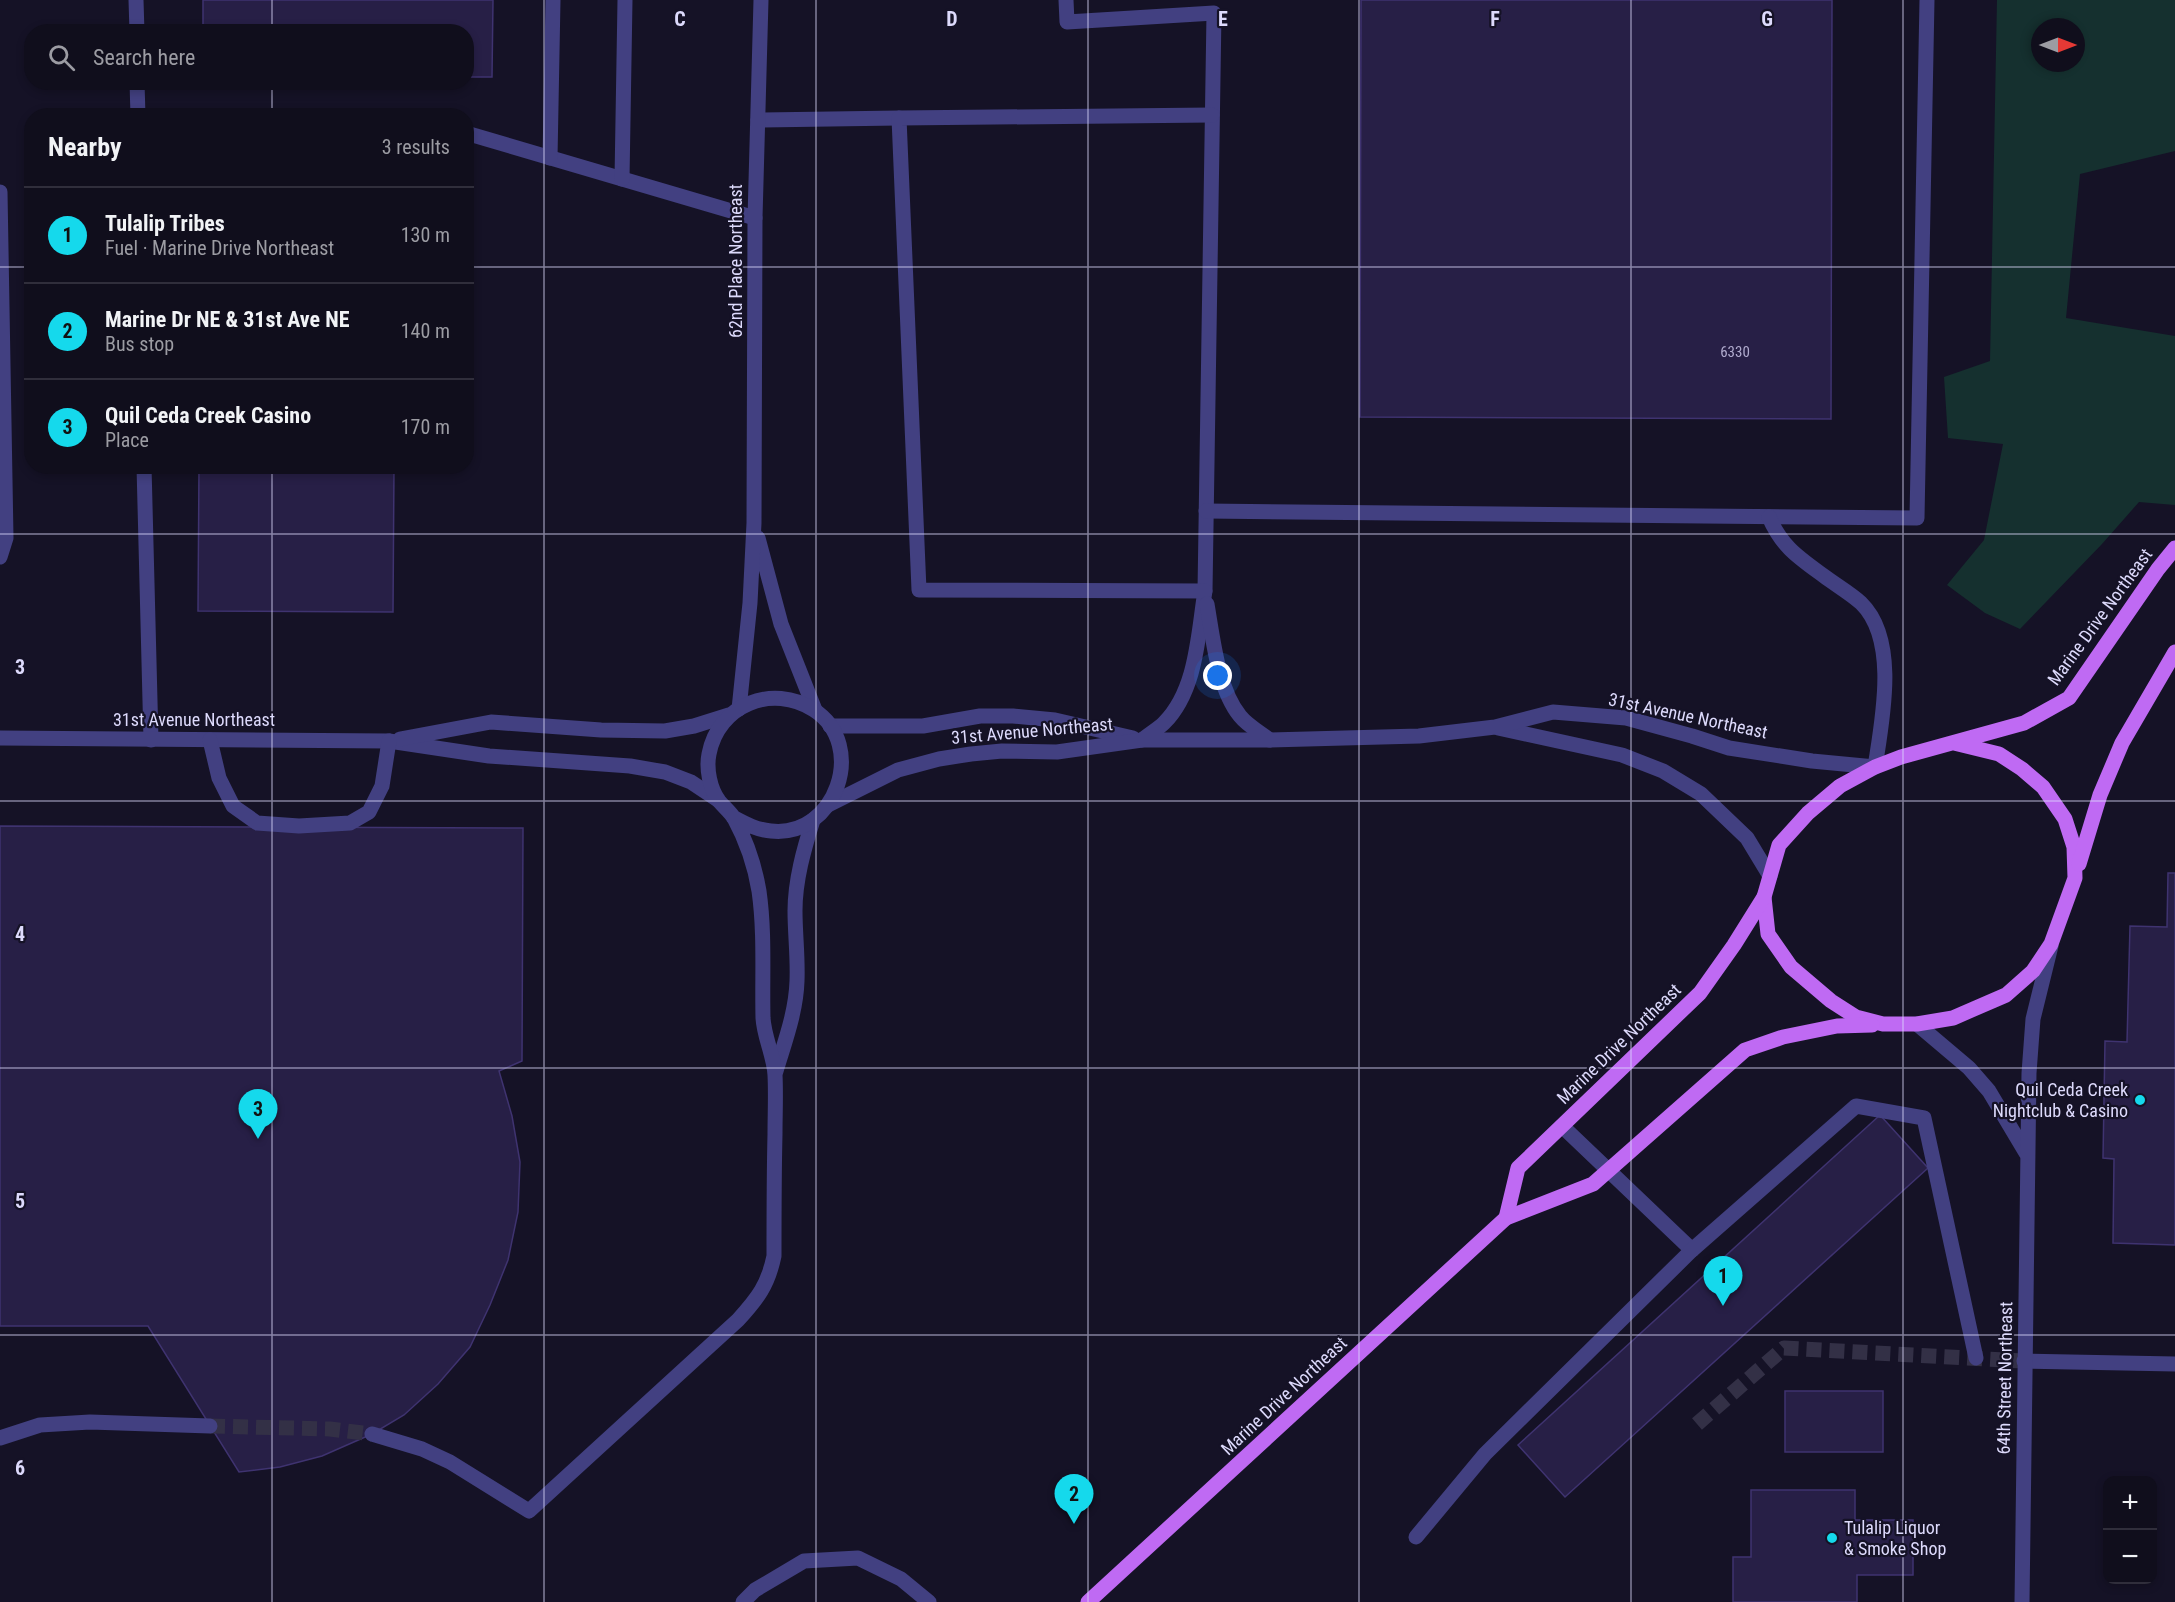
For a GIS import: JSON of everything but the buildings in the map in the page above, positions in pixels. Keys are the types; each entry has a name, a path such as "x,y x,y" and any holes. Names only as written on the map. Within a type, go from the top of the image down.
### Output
{"main road":[{"name":"Marine Drive Northeast","path":"1506,1218 1518,1168 1700,993 1764,897 1779,845 1808,813 1840,786 1875,767 1901,757 2024,723 2069,698 2158,568 2175,548"},
{"path":"1764,897 1768,934 1791,967 1831,1001 1856,1017 1883,1024 1917,1024 1953,1018 2006,995 2032,971 2051,944 2075,878 2100,795 2122,742 2175,652"},
{"path":"1954,743 1998,754 2022,769 2043,787 2065,819 2074,847 2075,878"},
{"name":"Marine Drive Northeast","path":"1088,1602 1506,1218 1593,1184 1744,1050 1783,1038 1837,1026 1883,1024"}],"street":[{"path":"136,0 137,24"},
{"path":"550,158 553,0"},
{"path":"622,179 625,0"},
{"name":"62nd Place Northeast","path":"734,712 750,603 754,523 755,218 761,0"},
{"path":"1066,0 1066,22 1214,14 1205,591 1194,658 1182,698 1164,723 1142,740"},
{"path":"1206,511 1917,518 1927,0"},
{"path":"137,90 138,108"},
{"path":"758,120 1212,115"},
{"path":"899,118 919,590 1205,591"},
{"path":"474,135 755,218"},
{"path":"0,192 6,538 0,557"},
{"path":"144,474 150,740"},
{"path":"1769,517 1776,535 1788,550 1863,604 1882,636 1885,700 1875,767"},
{"name":"62nd Place Northeast","path":"754,523 781,624 815,710"},
{"path":"1205,591 1213,641 1226,690 1241,717 1270,740"},
{"path":"772,697 795,700 815,710 830,726 839,745 842,766 838,787 828,805 813,820 794,829 773,831 752,827 734,817 718,800 709,778 708,755 715,733 734,712 749,702 772,697"},
{"name":"31st Avenue Northeast","path":"388,741 491,722 601,730 665,731 694,726 734,712"},
{"name":"31st Avenue Northeast","path":"828,805 898,770 939,759 1002,751 1057,752 1142,740 1270,740 1419,736 1495,727 1553,712 1626,718 1729,748 1812,761 1875,767"},
{"name":"31st Avenue Northeast","path":"830,726 923,726 980,716 1013,716 1055,720 1142,740"},
{"name":"31st Avenue Northeast","path":"1495,727 1622,755 1663,771 1701,794 1747,838 1770,876"},
{"name":"31st Avenue Northeast","path":"0,738 388,741 489,756 630,766 665,772 691,782 718,800"},
{"path":"210,740 219,778 233,806 257,823 299,826 350,823 369,812 382,786 388,741"},
{"path":"372,1434 422,1449 450,1462 529,1511 738,1320 758,1298 770,1276 774,1256 775,1074 763,1021 762,923 758,890 748,851 734,817"},
{"path":"775,1074 792,1019 795,1000 797,889 804,850 813,820"},
{"name":"64th Street Northeast","path":"2022,1602 2029,1073 2033,1019 2051,944"},
{"path":"1917,1024 1969,1068 1989,1090 2027,1154"},
{"path":"1416,1537 1485,1454 1692,1250 1856,1106 1924,1118 1976,1358"},
{"path":"1562,1126 1692,1250"},
{"path":"2024,1361 2175,1364"},
{"path":"2137,1364 2175,1376"},
{"path":"0,1438 40,1425 90,1422 210,1425"},
{"path":"743,1602 755,1590 804,1561 858,1558 901,1579 929,1602"}],"green space":[{"path":"1997,0 2175,0 2175,151 2080,174 2066,318 2175,336 2175,505 2139,502 2020,629 1985,613 1947,585 1984,540 2003,444 1948,438 1944,377 1990,361"}],"tunnel":[{"path":"1697,1424 1784,1348 2024,1361"},
{"path":"210,1426 330,1429 372,1434"}],"place":[{"name":"Quil Ceda Creek Nightclub & Casino","path":"2140,1100"},
{"name":"Quil Ceda Creek Casino","path":"258,1139"},
{"name":"Tulalip Tribes","path":"1723,1306"},
{"name":"Marine Dr NE & 31st Ave NE","path":"1074,1524"},
{"name":"Tulalip Liquor & Smoke Shop","path":"1832,1538"}]}
